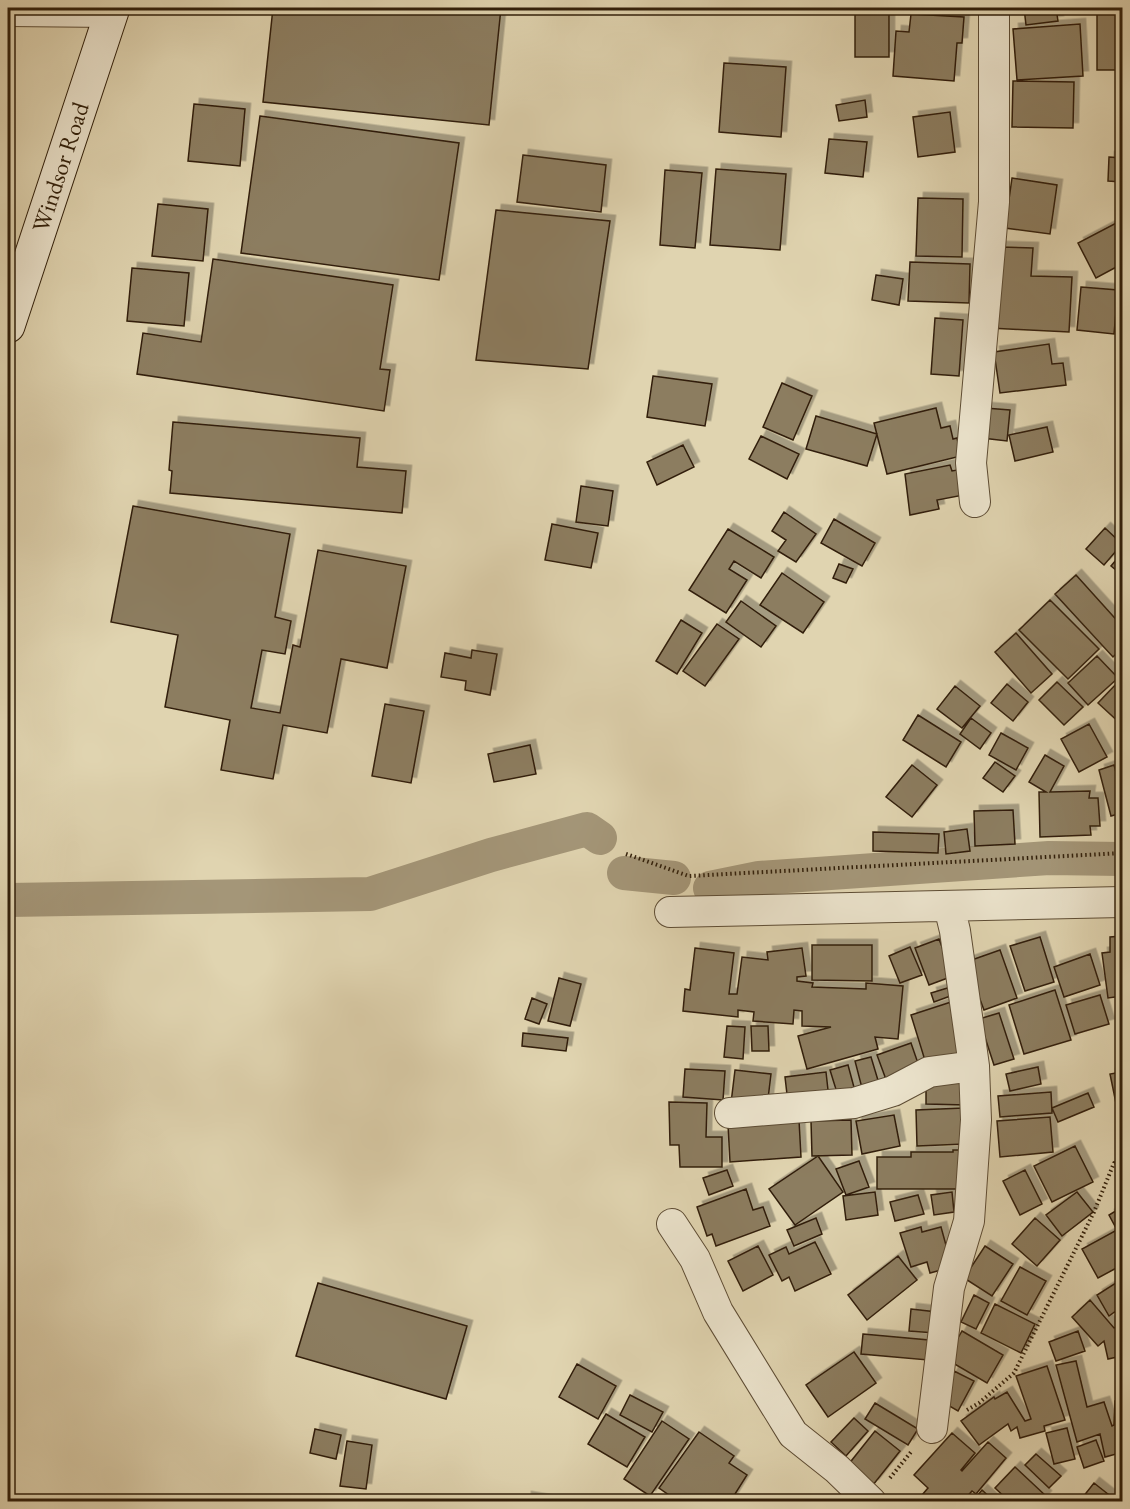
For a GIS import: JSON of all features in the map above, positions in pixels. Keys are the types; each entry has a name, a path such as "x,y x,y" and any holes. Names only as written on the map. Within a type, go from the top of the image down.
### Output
{"main road":[{"name":"Windsor Road","path":"8,326 113,10"}],"street":[{"path":"975,502 971,463 994,202 994,8"},
{"path":"8,10 113,10"},
{"path":"670,912 1122,902"},
{"path":"932,1428 949,1288 969,1221 976,1120 974,1066 955,931 949,906"},
{"path":"730,1113 854,1103 893,1091 929,1072 974,1066"},
{"path":"672,1224 695,1259 718,1312 793,1434 837,1469 878,1494"}],"path":[{"path":"626,854 689,876 1122,853"},
{"path":"878,1494 895,1470 932,1428 980,1403 1014,1373 1094,1212 1114,1163 1122,1160"}],"building":[{"path":"273,8 501,8 489,125 263,102"},
{"path":"855,8 889,8 889,57 855,57"},
{"path":"1024,8 1056,8 1058,21 1026,25"},
{"path":"1097,10 1122,10 1122,70 1097,70"},
{"path":"911,14 964,17 962,43 957,43 954,81 893,76 896,31 909,32"},
{"path":"1080,24 1083,76 1017,80 1013,29"},
{"path":"724,63 786,67 781,137 719,132"},
{"path":"1013,81 1074,82 1073,128 1012,127"},
{"path":"865,100 867,117 839,121 836,105"},
{"path":"194,104 245,109 240,166 188,161"},
{"path":"950,112 955,152 918,157 913,117"},
{"path":"260,116 459,143 439,280 241,253"},
{"path":"829,139 867,142 863,177 825,173"},
{"path":"523,155 606,165 601,212 517,202"},
{"path":"1109,157 1122,158 1122,182 1108,181"},
{"path":"716,169 786,174 780,250 710,245"},
{"path":"665,170 702,173 695,248 660,245"},
{"path":"1012,178 1057,185 1050,234 1005,228"},
{"path":"918,198 963,199 962,257 916,256"},
{"path":"158,204 208,209 203,261 152,256"},
{"path":"496,210 610,221 588,369 476,360"},
{"path":"1122,220 1122,264 1096,278 1078,243"},
{"path":"1000,247 1033,248 1031,276 1072,277 1069,332 989,328"},
{"path":"213,259 393,285 380,369 390,370 384,411 137,374 143,333 201,342"},
{"path":"910,262 970,264 969,303 908,301"},
{"path":"132,268 189,273 184,326 127,321"},
{"path":"876,275 903,279 899,305 872,300"},
{"path":"1081,287 1118,290 1114,334 1077,330"},
{"path":"935,318 963,320 959,376 931,374"},
{"path":"1049,344 1052,364 1063,363 1066,385 1000,393 994,352"},
{"path":"653,376 712,384 705,426 647,417"},
{"path":"782,383 812,396 793,440 763,427"},
{"path":"936,408 941,428 950,426 953,439 957,438 961,456 887,474 874,423"},
{"path":"985,408 1010,410 1007,441 982,438"},
{"path":"816,416 877,434 867,466 806,449"},
{"path":"173,422 360,438 357,467 406,471 402,513 170,493 172,471 169,470"},
{"path":"1047,427 1053,452 1015,461 1009,435"},
{"path":"761,436 799,454 787,479 749,459"},
{"path":"683,445 694,467 657,485 647,462"},
{"path":"950,465 952,471 963,469 969,494 937,500 939,509 910,515 905,474"},
{"path":"581,486 613,491 608,526 576,522"},
{"path":"133,506 290,534 275,617 291,621 285,654 262,650 251,708 280,713 293,645 300,647 318,550 406,566 387,668 341,659 327,733 283,725 273,779 221,770 230,720 165,707 178,635 111,622"},
{"path":"784,512 816,534 796,562 778,551 786,540 772,531"},
{"path":"834,519 875,543 862,566 821,543"},
{"path":"552,524 598,533 591,568 545,560"},
{"path":"1105,528 1122,544 1104,565 1086,549"},
{"path":"728,529 774,557 761,578 734,561 729,569 747,580 726,613 689,590"},
{"path":"1122,553 1122,575 1111,566"},
{"path":"839,564 853,569 846,583 833,578"},
{"path":"782,573 824,602 803,633 760,605"},
{"path":"1076,575 1122,626 1122,648 1113,657 1055,594"},
{"path":"1050,600 1099,649 1068,679 1019,630"},
{"path":"741,601 776,626 761,647 726,622"},
{"path":"681,620 702,633 677,674 656,661"},
{"path":"717,624 739,639 705,686 683,671"},
{"path":"1016,633 1052,674 1031,693 995,652"},
{"path":"472,650 497,654 490,695 465,690 466,681 441,677 445,653 471,658"},
{"path":"1097,656 1118,678 1088,705 1068,683"},
{"path":"1119,681 1122,684 1122,725 1098,703"},
{"path":"1057,682 1083,707 1064,725 1039,700"},
{"path":"1007,684 1028,702 1013,721 991,703"},
{"path":"955,686 980,706 962,728 937,709"},
{"path":"385,704 424,711 411,783 372,776"},
{"path":"918,715 961,742 946,767 903,740"},
{"path":"971,718 991,733 980,749 960,734"},
{"path":"1089,724 1107,757 1079,772 1061,739"},
{"path":"1001,733 1028,748 1016,770 989,755"},
{"path":"530,745 536,774 494,782 488,754"},
{"path":"1045,755 1064,766 1050,792 1090,791 1089,798 1098,798 1100,826 1090,826 1091,835 1040,837 1039,792 1046,792 1029,782"},
{"path":"1122,755 1122,768 1116,762"},
{"path":"995,762 1015,776 1003,792 983,778"},
{"path":"912,765 937,785 912,817 886,797"},
{"path":"1114,765 1122,794 1122,813 1111,816 1099,770"},
{"path":"1013,810 1015,844 975,846 974,811"},
{"path":"967,829 970,851 946,854 944,832"},
{"path":"873,832 939,834 938,853 873,851"},
{"path":"1122,936 1122,996 1108,998 1102,953 1110,952 1110,937"},
{"path":"1040,937 1054,982 1025,991 1010,946"},
{"path":"939,939 953,976 929,985 915,948"},
{"path":"812,945 872,945 872,981 812,980"},
{"path":"910,947 922,975 900,983 889,956"},
{"path":"695,948 734,953 729,994 737,994 742,957 768,960 767,952 802,948 806,976 797,977 797,981 813,983 812,987 866,989 866,983 903,986 898,1039 875,1037 878,1049 807,1069 798,1036 831,1027 802,1026 802,1011 794,1010 793,1024 753,1021 754,1012 738,1010 738,1017 683,1011 685,989 690,990"},
{"path":"1000,950 1017,998 984,1010 966,962"},
{"path":"1090,954 1100,985 1064,997 1054,967"},
{"path":"559,978 581,984 570,1026 548,1021"},
{"path":"954,986 956,994 934,1002 931,993"},
{"path":"1055,990 1071,1040 1024,1054 1009,1005"},
{"path":"1100,995 1109,1024 1075,1034 1066,1005"},
{"path":"532,998 547,1004 539,1024 525,1019"},
{"path":"951,1002 968,1054 927,1067 911,1015"},
{"path":"999,1013 1014,1059 994,1065 979,1019"},
{"path":"727,1026 745,1027 743,1059 724,1057"},
{"path":"751,1026 768,1026 769,1051 752,1051"},
{"path":"523,1033 568,1038 566,1051 522,1046"},
{"path":"911,1043 921,1072 888,1085 877,1055"},
{"path":"871,1057 880,1087 863,1092 855,1061"},
{"path":"848,1065 855,1091 838,1096 830,1070"},
{"path":"1038,1067 1041,1084 1010,1091 1006,1074"},
{"path":"685,1069 725,1071 723,1100 683,1097"},
{"path":"735,1070 771,1074 767,1107 731,1103"},
{"path":"826,1072 829,1099 788,1103 785,1077"},
{"path":"1122,1072 1122,1112 1118,1113 1110,1074"},
{"path":"926,1076 968,1076 967,1105 926,1104"},
{"path":"1051,1092 1052,1113 1000,1117 998,1096"},
{"path":"1088,1093 1094,1107 1058,1122 1052,1108"},
{"path":"669,1102 707,1103 706,1137 722,1137 722,1167 680,1167 679,1145 670,1145"},
{"path":"964,1108 965,1144 917,1146 916,1110"},
{"path":"894,1115 900,1146 862,1154 856,1121"},
{"path":"1050,1117 1053,1152 1000,1157 997,1121"},
{"path":"799,1120 801,1157 730,1162 728,1125"},
{"path":"851,1120 852,1155 812,1156 811,1121"},
{"path":"1075,1146 1093,1182 1052,1202 1034,1166"},
{"path":"953,1150 970,1150 957,1189 877,1189 877,1157 911,1157 911,1152 953,1152"},
{"path":"818,1156 843,1192 795,1225 769,1189"},
{"path":"859,1161 869,1187 846,1195 836,1169"},
{"path":"727,1170 733,1186 709,1195 703,1178"},
{"path":"1025,1170 1042,1204 1020,1215 1003,1181"},
{"path":"746,1189 753,1210 763,1207 770,1226 716,1246 712,1234 707,1236 697,1207"},
{"path":"875,1192 878,1215 846,1220 843,1196"},
{"path":"952,1192 954,1212 934,1215 931,1195"},
{"path":"1077,1192 1093,1212 1062,1236 1046,1215"},
{"path":"918,1195 924,1214 895,1221 890,1202"},
{"path":"1122,1207 1122,1265 1098,1278 1082,1249 1117,1230 1109,1215"},
{"path":"816,1218 822,1234 794,1246 787,1230"},
{"path":"1035,1218 1060,1240 1037,1266 1012,1244"},
{"path":"921,1227 922,1232 941,1227 952,1267 930,1273 927,1262 911,1267 900,1233"},
{"path":"815,1242 831,1274 795,1291 789,1277 782,1281 769,1255 786,1247 789,1254"},
{"path":"758,1246 773,1275 743,1291 728,1261"},
{"path":"985,1246 1013,1264 992,1296 964,1278"},
{"path":"898,1256 917,1280 867,1320 848,1295"},
{"path":"1020,1267 1046,1281 1027,1315 1001,1301"},
{"path":"1122,1279 1122,1326 1116,1311 1109,1316 1097,1295"},
{"path":"318,1283 467,1326 446,1399 296,1356"},
{"path":"974,1295 989,1303 976,1329 961,1322"},
{"path":"1090,1300 1114,1328 1122,1326 1122,1356 1108,1359 1104,1341 1098,1346 1072,1317"},
{"path":"995,1304 1035,1324 1021,1353 981,1333"},
{"path":"911,1309 937,1312 935,1333 909,1331"},
{"path":"962,1331 1003,1355 987,1383 946,1359"},
{"path":"1078,1331 1085,1351 1056,1361 1049,1342"},
{"path":"863,1334 929,1340 928,1360 861,1354"},
{"path":"854,1352 876,1383 828,1417 806,1385"},
{"path":"1120,1358 1122,1358 1122,1387"},
{"path":"1076,1361 1087,1407 1104,1402 1112,1426 1114,1425 1115,1401 1122,1402 1122,1450 1120,1453 1105,1457 1100,1434 1077,1442 1056,1365"},
{"path":"577,1364 616,1386 598,1419 559,1397"},
{"path":"1047,1366 1065,1420 1044,1426 1045,1431 1020,1438 1017,1427 1011,1431 1008,1424 979,1445 961,1421 994,1397 995,1399 1007,1392 1025,1421 1031,1419 1016,1376"},
{"path":"954,1371 974,1381 958,1411 939,1400"},
{"path":"630,1395 663,1412 652,1432 620,1415"},
{"path":"875,1403 918,1429 908,1445 865,1419"},
{"path":"606,1414 645,1437 627,1467 588,1444"},
{"path":"854,1418 868,1431 846,1456 831,1442"},
{"path":"662,1421 689,1439 650,1496 624,1479"},
{"path":"1067,1428 1075,1459 1054,1464 1046,1433"},
{"path":"315,1429 341,1435 336,1459 310,1453"},
{"path":"875,1431 900,1451 873,1485 848,1465"},
{"path":"699,1432 734,1456 729,1463 747,1475 730,1502 706,1502 702,1499 701,1502 679,1502 659,1488"},
{"path":"952,1433 975,1453 962,1471 988,1442 1006,1458 976,1494 972,1491 962,1502 916,1502 928,1488 914,1475"},
{"path":"1096,1440 1104,1461 1084,1468 1077,1447"},
{"path":"347,1441 372,1445 366,1489 340,1486"},
{"path":"1036,1454 1061,1476 1049,1488 1025,1465"},
{"path":"1015,1467 1046,1496 1041,1502 1010,1502 995,1488"},
{"path":"1094,1483 1118,1502 1079,1502"},
{"path":"982,1490 995,1502 972,1502"},
{"path":"526,1497 555,1502 526,1502"}],"waterway":[{"path":"8,900 370,894 491,855 587,829 600,838"},
{"path":"710,888 759,878 1049,858 1122,859"},
{"path":"624,873 674,878"}]}
